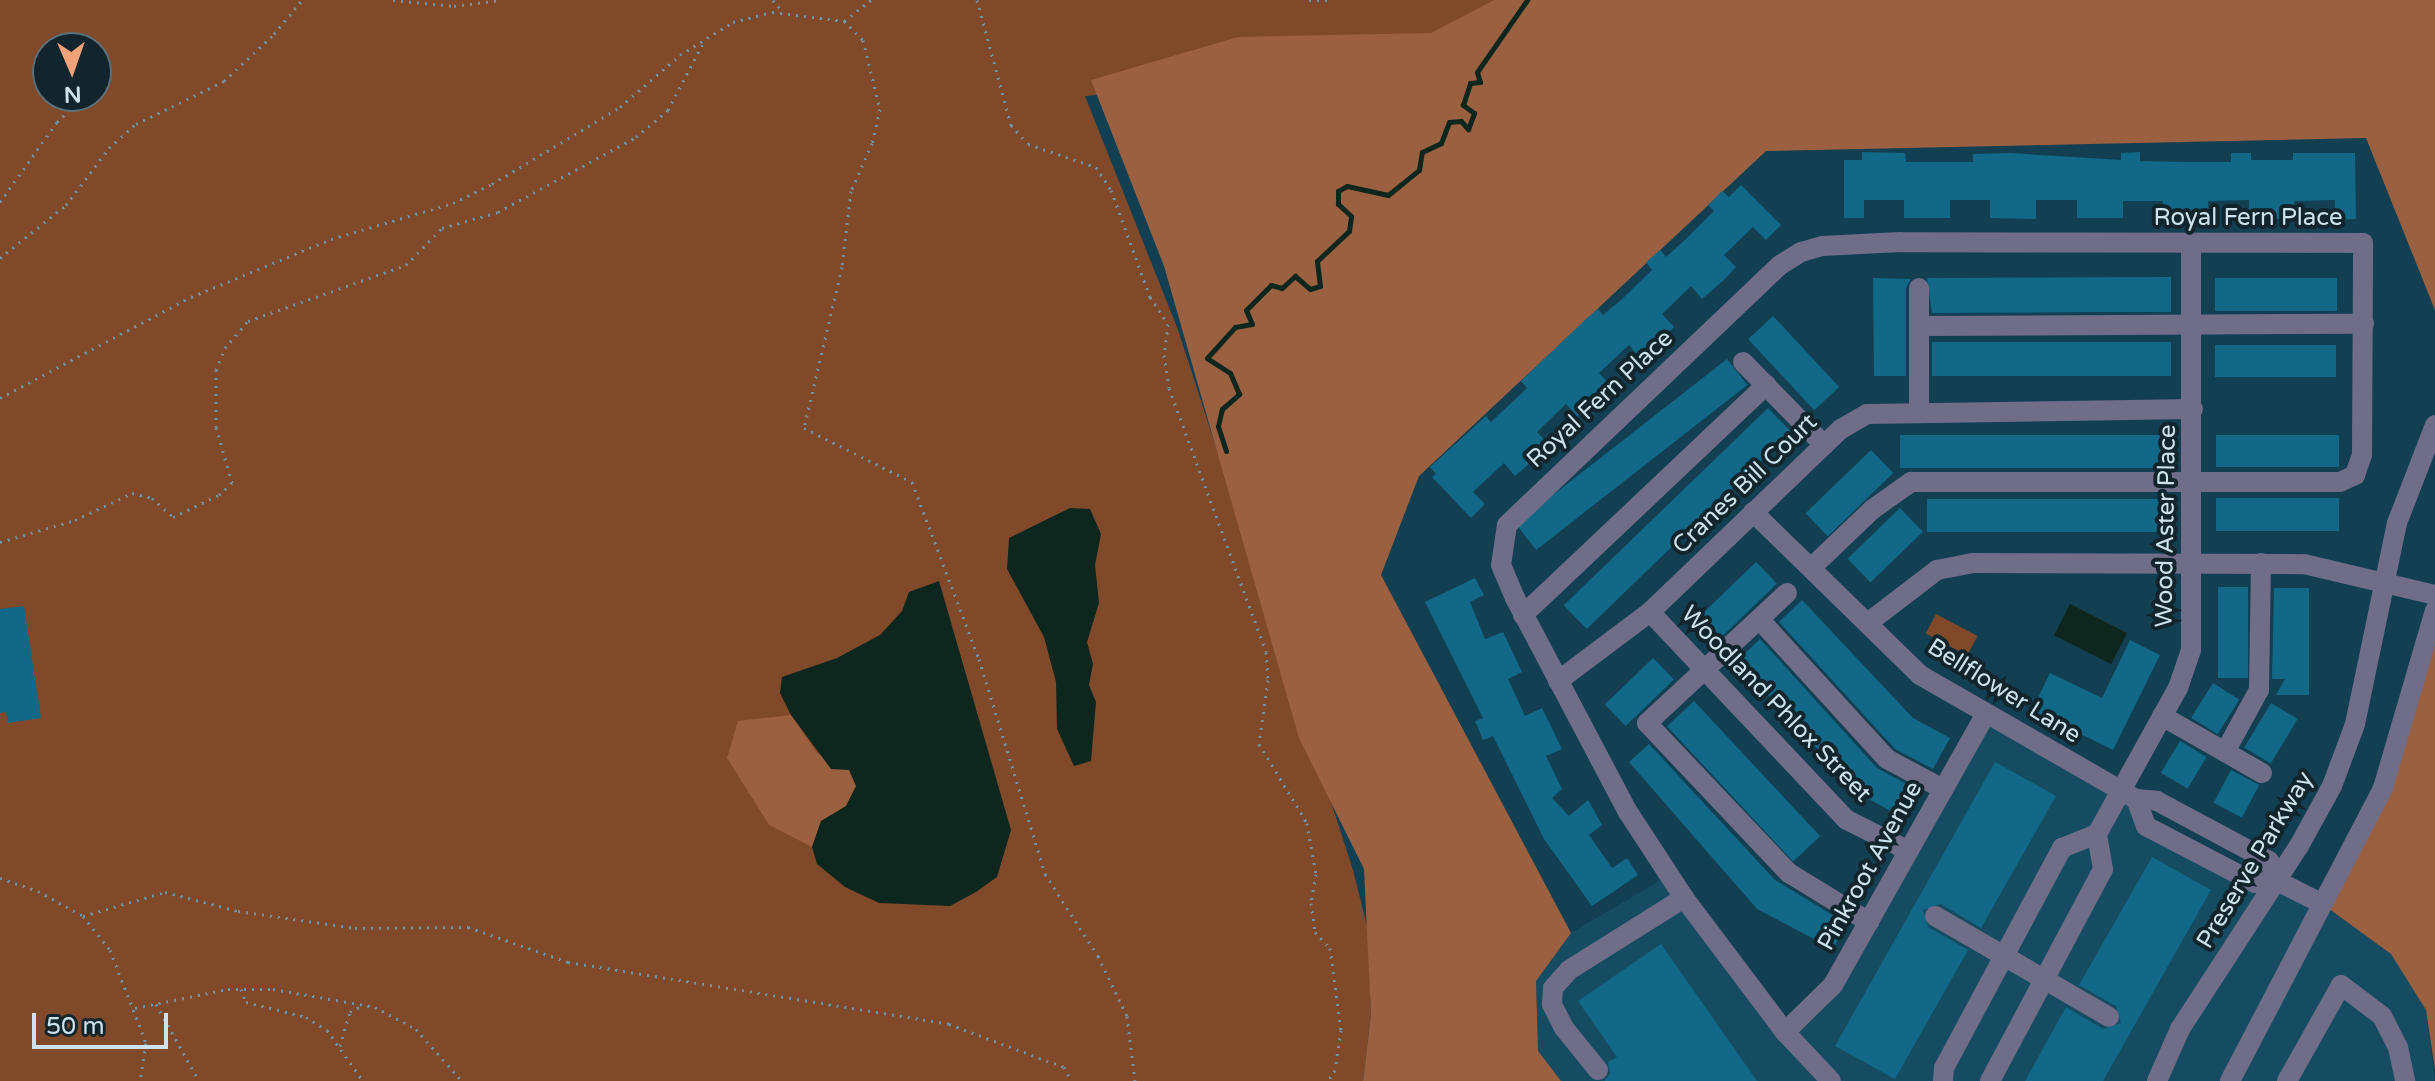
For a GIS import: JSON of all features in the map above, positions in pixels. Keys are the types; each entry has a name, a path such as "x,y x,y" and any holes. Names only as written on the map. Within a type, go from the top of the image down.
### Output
{"street":[{"name":"Royal Fern Place","path":"1831,1081 1785,1032 1684,898 1628,812 1523,615 1501,565 1507,525 1780,265 1801,252 1822,246 1900,242 2363,243 2364,324"},
{"name":"Wood Aster Place","path":"2097,834 2128,795 2191,650 2194,481 2191,245"},
{"path":"1919,288 1919,410"},
{"path":"1812,567 1884,500 1911,482 2340,482 2355,475 2362,455 2364,324 1920,326"},
{"path":"1743,362 1824,445"},
{"path":"1523,615 1766,385"},
{"name":"Cranes Bill Court","path":"1558,681 1650,612 1824,445 1867,414 1919,410 2193,409"},
{"name":"Preserve Parkway","path":"2157,1081 2180,1029 2277,881 2332,786 2355,724 2382,579 2411,479 2435,425"},
{"name":"Bellflower Lane","path":"1753,512 1920,675 2128,795 2146,826 2255,883 2277,881 2321,903"},
{"path":"1869,622 1937,570 1973,563 2261,563 2360,573 2435,595"},
{"path":"2225,752 2259,690 2261,563"},
{"path":"1787,593 1647,723 1789,873 1869,922"},
{"path":"2230,1081 2383,788 2435,610"},
{"name":"Woodland Phlox Street","path":"1650,612 1847,820 1909,851"},
{"path":"1760,620 1887,759 1943,789"},
{"name":"Pinkroot Avenue","path":"1785,1032 1833,985 1986,714"},
{"path":"2162,716 2262,773"},
{"path":"1943,1081 1944,1068 2062,848 2097,834 2103,869 1990,1081"},
{"path":"1598,1070 1564,1028 1552,1004 1553,988 1569,970 1684,898"},
{"path":"1935,916 2109,1017"},
{"path":"2287,1081 2341,985 2382,1016 2398,1047 2405,1081"}],"path":[{"path":"0,258 66,205 109,148 136,124 224,81 302,0"},
{"path":"393,0 454,6 501,0"},
{"path":"773,0 783,12"},
{"path":"844,21 871,0"},
{"path":"977,0 1011,125 1028,144 1096,167 1111,190 1150,297 1168,324 1164,355 1169,388 1266,652 1268,680 1259,744 1307,823 1316,874 1311,903 1315,932 1330,948 1341,1030 1335,1070 1328,1081"},
{"path":"1309,0 1331,0"},
{"path":"0,398 161,310 331,239 453,203 492,184 620,107 733,22 783,12 844,21 863,40 880,109 851,191 842,267 804,428 912,482 979,659 1045,874 1098,956 1127,1016 1135,1081"},
{"path":"0,542 75,520 132,493 152,498 173,517 219,495 232,483 216,427 216,370 225,348 248,321 406,265 442,228 498,212 636,137 668,110 704,41"},
{"path":"0,202 67,112"},
{"path":"0,878 38,891 83,916 110,950 146,1043 140,1081"},
{"path":"83,916 165,892 238,911 355,928 468,927 568,962 949,1024 1064,1067 1071,1081"},
{"path":"135,1008 241,989 273,989 363,1005 416,1029 462,1081"},
{"path":"241,989 246,1002 306,1017 340,1046 363,1081"},
{"path":"156,1004 199,1081"},
{"path":"340,1046 350,1012 363,1005"}],"shaded area":[{"path":"0,0 2035,0 1432,67 1085,96 1178,330 1353,870 1368,930 1371,1015 1363,1081 0,1081"},
{"path":"1494,0 2435,0 2435,310 2366,138 1766,151 1419,476 1381,575 1571,933 1536,981 1538,1051 1561,1081 1363,1081 1371,1015 1364,869 1299,738 1164,266 1091,80 1238,37 1431,33"},
{"path":"1070,508 1090,509 1101,534 1095,565 1099,603 1087,642 1093,664 1089,685 1096,702 1091,761 1074,766 1057,729 1056,682 1044,637 1007,569 1009,538"},
{"path":"939,581 1011,830 997,877 976,892 950,906 879,903 845,887 817,864 812,847 821,821 846,806 856,786 849,770 831,769 791,715 780,693 782,677 837,658 880,635 902,611 909,592"},
{"path":"2070,604 2127,633 2111,664 2054,635"},
{"path":"2435,610 2435,1070 2426,1010 2391,954 2321,903 2351,850"},
{"path":"1936,614 1977,636 1967,655 1926,633"},
{"path":"1986,714 2136,799 2146,826 2321,903 2391,954 2426,1010 2435,1081 1561,1081 1538,1051 1536,981 1571,933 1668,876 1785,1032 1809,1013"},
{"path":"791,715 817,753 849,770 856,786 846,806 821,821 812,847 769,825 727,758 738,721"}],"building":[{"path":"1862,152 1905,153 1906,162 1973,162 1973,154 2010,153 2121,160 2121,153 2140,152 2140,161 2231,162 2231,153 2251,153 2251,160 2293,160 2293,153 2355,153 2356,219 2335,220 2335,200 2294,201 2295,219 2249,219 2249,200 2208,201 2209,219 2163,219 2163,201 2123,201 2123,218 2077,218 2077,200 2036,200 2036,219 1990,218 1990,200 1950,200 1950,218 1904,218 1904,200 1864,200 1864,218 1844,218 1844,160 1862,160"},
{"path":"1741,185 1781,225 1766,240 1753,227 1724,255 1736,267 1725,279 1702,299 1691,286 1662,314 1674,327 1653,347 1640,358 1629,345 1599,373 1611,386 1592,404 1577,417 1566,404 1537,432 1548,444 1529,464 1515,476 1504,463 1473,492 1485,504 1471,518 1432,477 1436,474 1430,467 1486,416 1491,422 1527,388 1521,381 1588,317 1598,309 1603,315 1621,300 1652,270 1646,262 1660,250 1666,257 1686,239 1714,211 1708,205 1722,191 1729,197"},
{"path":"2171,277 2171,312 1932,313 1927,278"},
{"path":"1873,278 1911,279 1906,288 1906,376 1874,376"},
{"path":"2215,278 2337,278 2337,311 2215,311"},
{"path":"1773,316 1839,387 1814,410 1748,339"},
{"path":"1932,342 2171,342 2171,376 1932,376"},
{"path":"2215,345 2336,345 2336,377 2215,377"},
{"path":"1727,359 1747,385 1536,550 1516,524"},
{"path":"1768,408 1791,432 1587,629 1564,605"},
{"path":"1900,435 2171,435 2171,468 1900,468"},
{"path":"2216,435 2339,435 2339,467 2216,467"},
{"path":"1871,450 1893,473 1828,536 1806,513"},
{"path":"2216,498 2339,498 2339,531 2216,531"},
{"path":"1927,499 2168,499 2168,532 1927,532"},
{"path":"1900,508 1923,532 1870,582 1847,559"},
{"path":"1756,562 1777,584 1717,641 1696,620"},
{"path":"1475,578 1484,595 1470,602 1485,639 1503,632 1522,672 1508,679 1525,716 1542,708 1562,749 1546,756 1562,789 1552,798 1569,816 1588,800 1602,825 1589,835 1612,868 1627,858 1638,875 1592,906 1544,839 1493,736 1483,740 1475,721 1483,718 1425,602"},
{"path":"2218,587 2248,587 2248,678 2218,678"},
{"path":"2274,588 2309,588 2309,695 2276,695 2285,679 2272,679"},
{"path":"1802,600 1913,718 1950,738 1933,769 1895,749 1779,622"},
{"path":"24,606 41,718 8,723 6,712 0,713 0,609"},
{"path":"1760,639 1877,768 1921,792 1906,819 1859,794 1737,661"},
{"path":"2130,640 2160,655 2113,750 2032,710 2050,673 2102,698"},
{"path":"1653,658 1674,680 1626,726 1605,705"},
{"path":"2213,683 2239,699 2218,734 2191,718"},
{"path":"1694,701 1820,836 1793,862 1667,726"},
{"path":"2271,703 2298,719 2271,764 2244,748"},
{"path":"2180,741 2207,757 2188,789 2161,773"},
{"path":"1649,744 1775,880 1847,924 1833,949 1757,909 1629,762"},
{"path":"1995,762 2056,796 1981,928 1941,904 1923,910 1928,927 1968,950 1895,1079 1835,1046"},
{"path":"2231,770 2259,785 2242,818 2214,803"},
{"path":"2152,857 2211,890 2103,1081 2025,1081 2066,1007 2103,1029 2121,1023 2116,1006 2079,985"},
{"path":"1661,944 1757,1081 1604,1081 1610,1074 1608,1062 1617,1057 1578,1001"}],"waterway":[{"path":"1226,451 1218,426 1222,409 1239,394 1230,373 1207,358 1235,327 1252,324 1246,310 1271,285 1282,288 1295,276 1310,289 1320,286 1317,261 1349,231 1351,216 1338,204 1338,191 1347,186 1388,195 1419,170 1422,152 1441,143 1449,122 1461,121 1468,129 1474,113 1463,105 1470,83 1480,82 1477,72 1527,0"}]}
